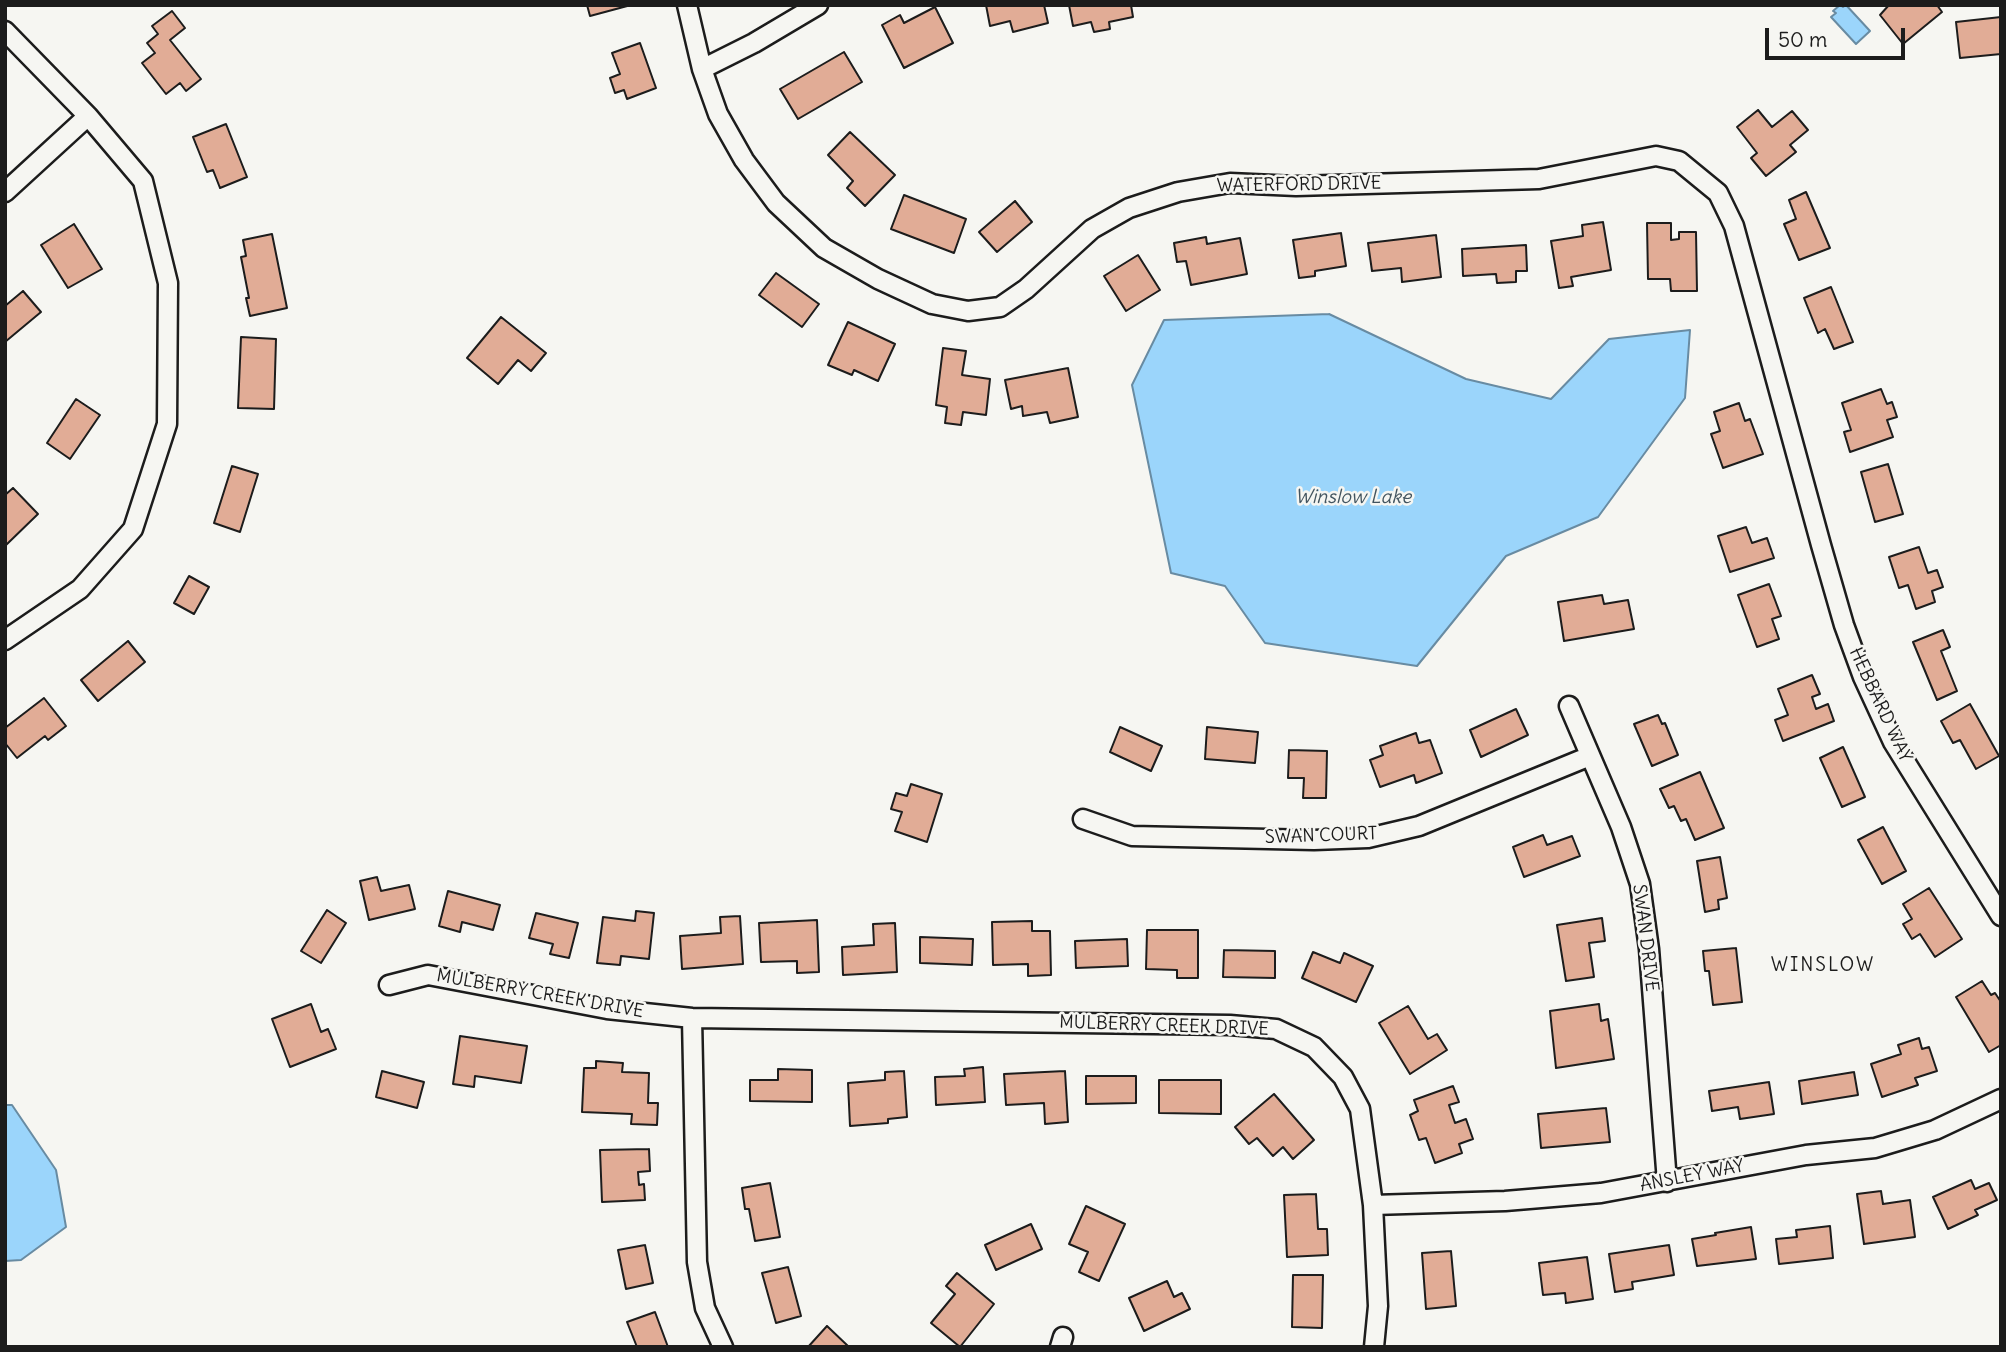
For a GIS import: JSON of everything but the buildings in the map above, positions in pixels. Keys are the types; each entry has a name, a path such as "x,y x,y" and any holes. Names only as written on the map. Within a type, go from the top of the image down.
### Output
{"street":[{"name":"WATERFORD DRIVE","path":"687,5 702,69 718,114 744,160 776,203 824,248 878,279 932,304 968,311 1000,307 1026,289 1092,229 1129,208 1178,192 1230,183 1296,186 1539,179 1656,156 1679,161 1718,193 1734,226 1804,475"},
{"path":"702,69 754,43 818,5"},
{"path":"5,32 88,116 143,181 168,283 167,424 134,529 80,589 5,640"},
{"path":"5,192 88,116"},
{"name":"HEBBARD WAY","path":"1804,475 1844,625 1863,677 1893,741 2001,916"},
{"name":"SWAN DRIVE","path":"1569,706 1621,827 1640,884 1649,949 1667,1182"},
{"name":"SWAN COURT","path":"1083,819 1132,836 1314,840 1368,838 1419,826 1590,756"},
{"name":"MULBERRY CREEK DRIVE","path":"389,985 428,975 607,1009 692,1017 1217,1024 1276,1029 1314,1047 1343,1077 1360,1110 1373,1205 1378,1306 1374,1347"},
{"path":"692,1017 697,1262 705,1308 723,1347"},
{"name":"ANSLEY WAY","path":"1373,1205 1505,1201 1601,1193 1806,1155 1875,1148 1936,1130 2001,1099"}],"water":[{"path":"1840,5 1846,5 1870,31 1856,44 1831,17"},
{"name":"Winslow Lake","path":"1329,314 1466,379 1551,399 1609,339 1690,330 1685,398 1598,517 1506,556 1417,666 1265,643 1225,586 1171,573 1132,385 1164,320"},
{"path":"5,1105 12,1105 56,1170 66,1227 21,1260 5,1261"}],"district":[{"name":"WINSLOW","path":"1823,966"}]}
